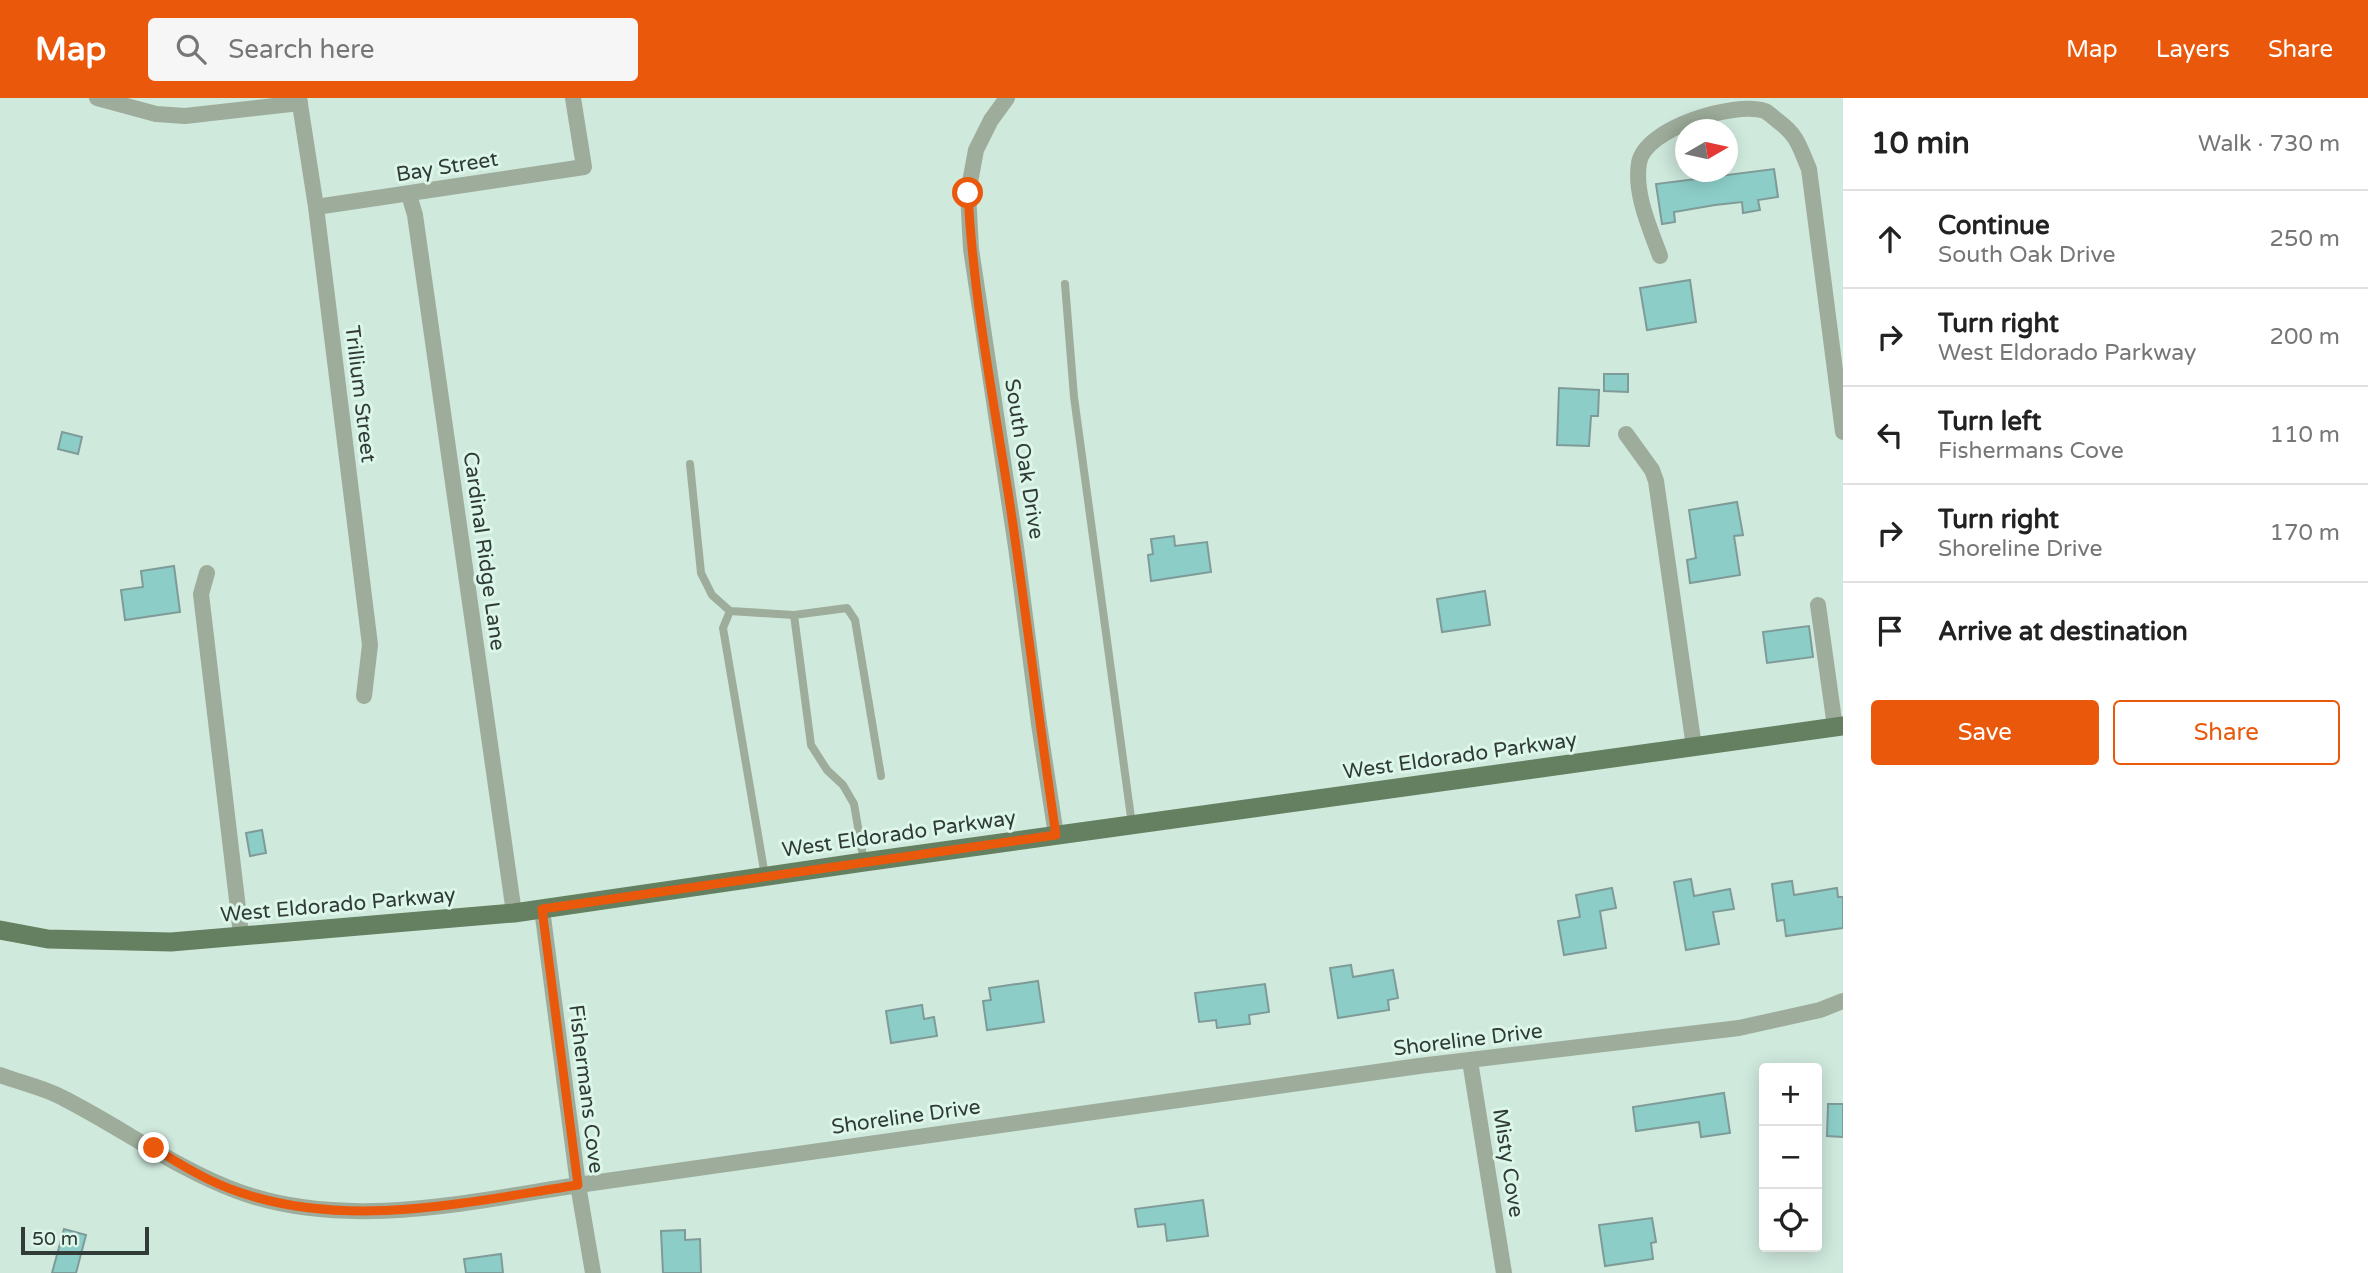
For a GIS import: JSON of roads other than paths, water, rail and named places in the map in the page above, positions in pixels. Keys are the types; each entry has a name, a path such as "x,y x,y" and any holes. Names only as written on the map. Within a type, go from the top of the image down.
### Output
{"main road":[{"name":"West Eldorado Parkway","path":"0,930 48,939 171,942 514,913 1839,726"}],"street":[{"path":"97,98 156,114 185,116 300,101"},
{"name":"Bay Street","path":"316,207 584,167 573,98"},
{"name":"South Oak Drive","path":"1007,98 976,150 968,193 971,249 1056,835"},
{"name":"Trillium Street","path":"300,101 316,207 370,645 364,696"},
{"path":"1660,257 1639,190 1639,161 1652,141 1696,118 1737,109 1765,111 1793,133 1809,169 1843,432"},
{"name":"Cardinal Ridge Lane","path":"409,195 415,215 514,913"},
{"path":"1626,434 1652,470 1656,481 1694,747"},
{"path":"207,573 201,594 241,934"},
{"path":"1818,606 1839,726"},
{"name":"Fishermans Cove","path":"542,909 578,1185 593,1273"},
{"name":"Shoreline Drive","path":"0,1075 61,1097 213,1181 238,1192 284,1205 342,1212 448,1205 1470,1060 1739,1028 1820,1010 1843,1001"},
{"name":"Misty Cove","path":"1470,1060 1504,1273"}],"lane":[{"path":"1065,285 1073,397 1132,825"},
{"path":"690,464 701,572 712,595 730,611 794,615 847,608 855,620 881,776"},
{"path":"730,611 723,628 765,876"},
{"path":"794,615 810,745 827,770 843,785 854,804 864,862"}]}
